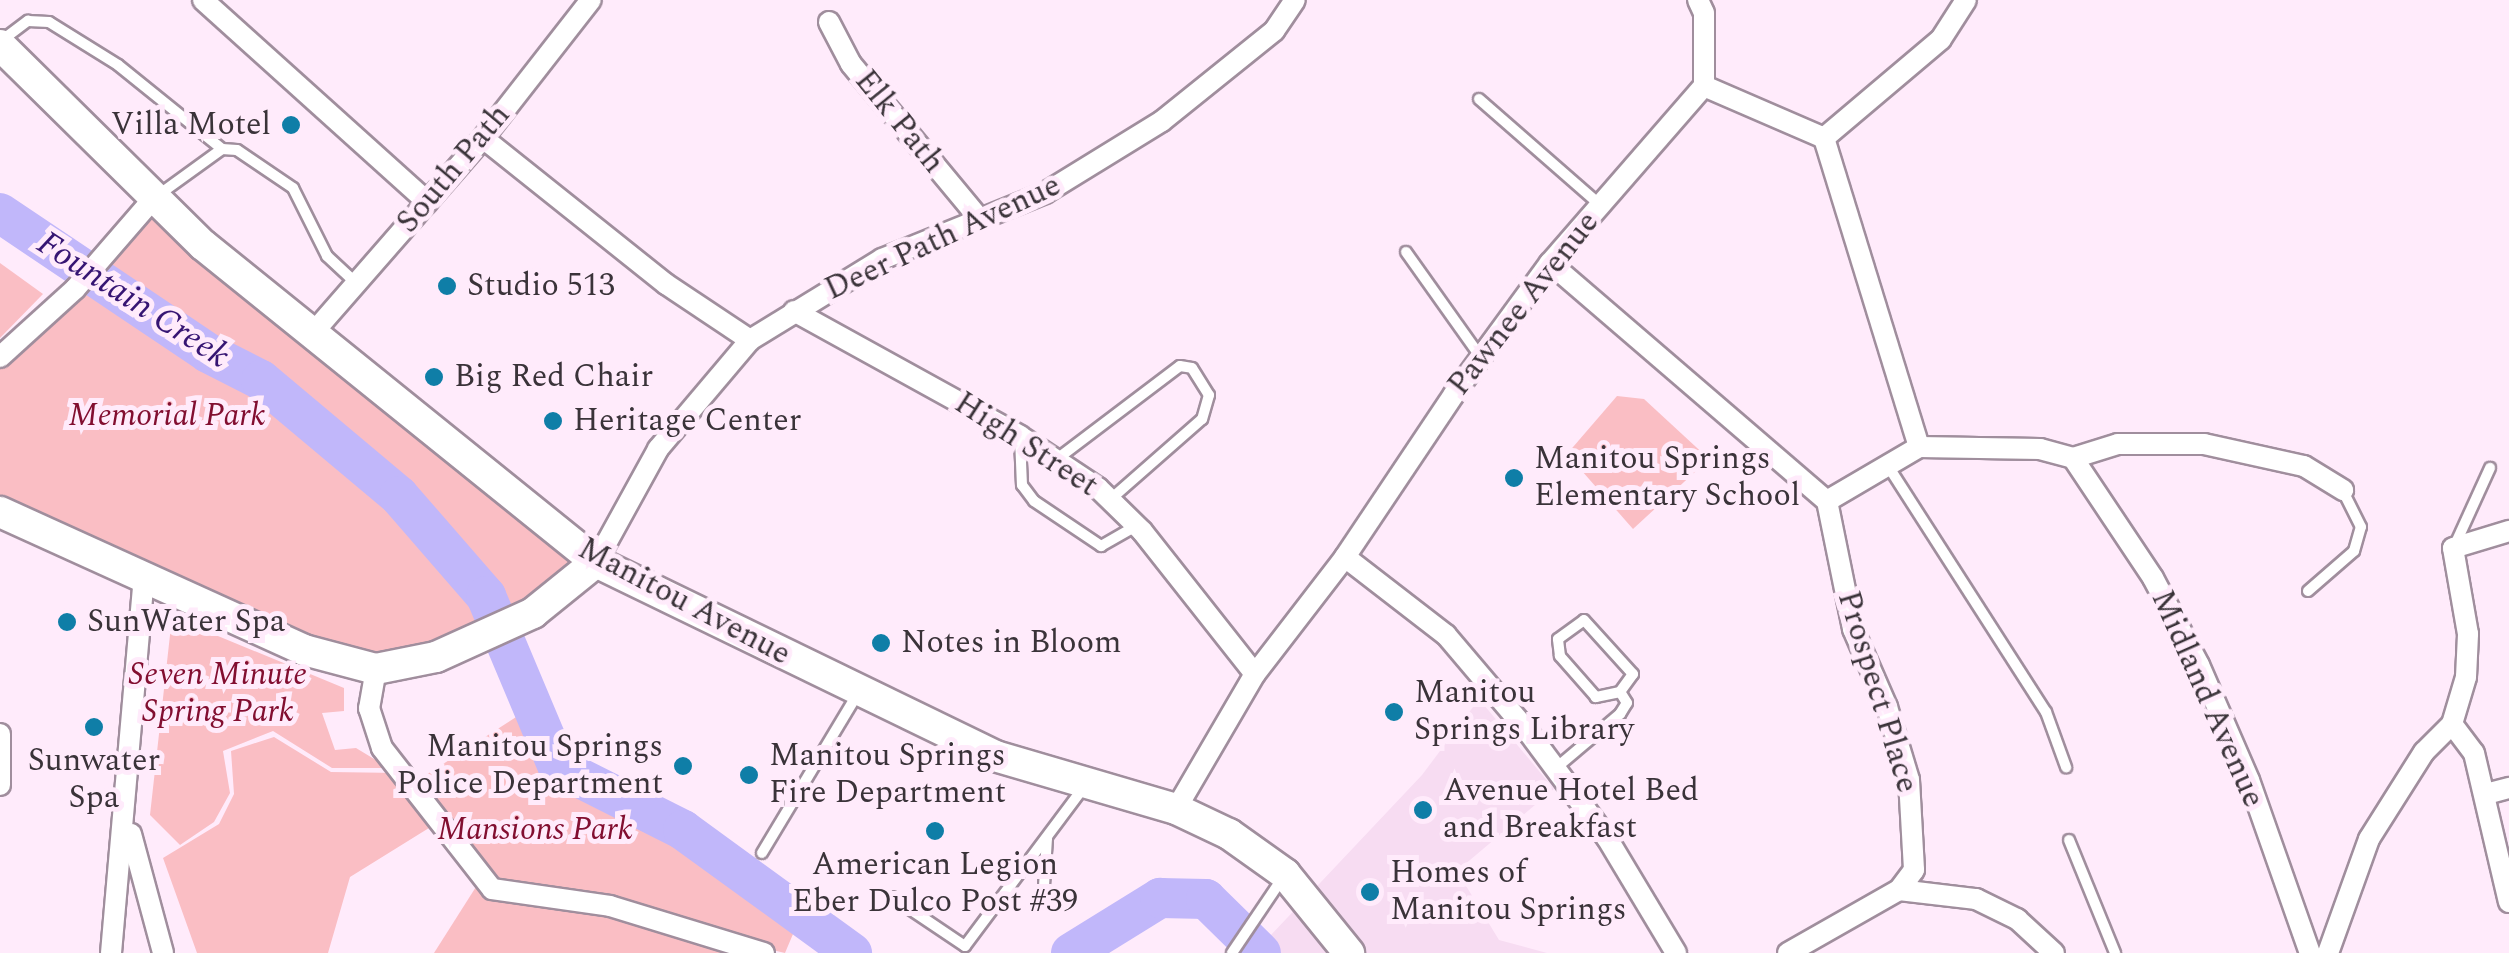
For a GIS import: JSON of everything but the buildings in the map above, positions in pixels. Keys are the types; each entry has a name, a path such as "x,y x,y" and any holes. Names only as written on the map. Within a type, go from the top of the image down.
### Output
{"main road":[{"name":"Manitou Avenue","path":"0,43 153,199 312,334 596,562 995,756 1176,809 1228,834 1285,874 1349,953"},
{"path":"0,512 304,650 376,669 436,657 533,613 596,562"}],"street":[{"path":"203,0 427,202"},
{"name":"South Path","path":"312,334 484,138 592,0"},
{"name":"Deer Path Avenue","path":"596,562 658,448 750,340 882,260 976,216 1045,194 1162,121 1274,30 1295,0"},
{"path":"1698,0 1704,86 1824,138 1919,446"},
{"path":"1824,138 1940,39 1966,0"},
{"name":"Elk Path","path":"830,22 851,64 976,216"},
{"name":"Pawnee Avenue","path":"1176,809 1255,674 1345,557 1550,262 1704,86"},
{"path":"484,138 666,284 750,340"},
{"path":"0,357 75,289 153,199"},
{"path":"1550,262 1828,501 1919,446 2040,449 2073,458 2118,444 2204,444 2304,466 2343,490"},
{"name":"High Street","path":"794,311 1020,436 1110,500 1136,526 1255,674"},
{"name":"Midland Avenue","path":"2073,458 2153,578 2199,666 2249,780 2310,953"},
{"name":"Prospect Place","path":"1828,501 1853,629 1888,707 1909,780 1914,870 1898,890"},
{"path":"2328,953 2368,839 2424,752 2452,724 2466,677 2468,634 2453,548 2509,531"},
{"path":"1345,557 1446,634 1556,768 1607,838 1676,953"},
{"path":"112,953 128,818 144,578"},
{"path":"376,669 369,708 382,748 492,890 610,906 764,953"},
{"path":"2452,724 2474,754 2509,902"},
{"path":"0,734 0,785"},
{"path":"2486,794 2509,788"},
{"path":"128,818 161,947 139,953"},
{"path":"1788,953 1898,890 1976,899 2017,918 2054,953"}],"lane":[{"path":"0,43 28,22 50,22 118,65 222,148 236,150 293,188 327,256 356,283"},
{"path":"1480,99 1600,206"},
{"path":"153,199 222,148"},
{"path":"1406,252 1481,357"},
{"path":"1057,459 1180,366 1192,368 1209,396 1202,418 1110,500"},
{"path":"1020,436 1022,486 1034,501 1101,546 1136,526"},
{"path":"1887,465 2046,712 2066,767"},
{"path":"2453,548 2490,468"},
{"path":"2308,591 2354,551 2361,527 2343,490"},
{"path":"1575,622 1595,626 1633,674 1620,692 1596,697 1560,656 1558,639 1575,622"},
{"path":"762,853 858,692"},
{"path":"1556,768 1620,714 1627,703 1620,692"},
{"path":"892,898 965,946 1087,783"},
{"path":"1044,886 1047,838"},
{"path":"2069,840 2115,953"},
{"path":"1232,953 1285,874"}],"shaded area":[{"path":"1479,699 1554,789 1457,871 1499,940 1547,953 1254,953 1422,775"}],"green space":[{"name":"Memorial Park","path":"153,199 596,562 570,586 376,669 0,512 0,357"},
{"path":"0,263 43,294 0,338"},
{"path":"1617,396 1644,399 1709,459 1633,529 1567,454"},
{"name":"Seven Minute Spring Park","path":"172,617 344,688 344,711 322,713 335,750 356,748 389,768 332,768 273,731 223,751 230,793 214,822 180,845 150,815"},
{"name":"Mansions Park","path":"527,710 557,775 667,826 793,934 785,953 510,887 495,878 415,782"},
{"path":"274,737 331,772 398,773 437,823 350,877 328,953 197,953 163,858 219,824 234,794 231,751"},
{"path":"481,879 572,901 761,953 434,953"}],"waterway":[{"name":"Fountain Creek","path":"0,213 208,353 261,380 399,496 486,596 558,767 683,830 852,953"},
{"name":"Fountain Creek","path":"1071,953 1160,898 1206,899 1261,953"}],"place":[{"name":"Villa Motel","path":"291,125"},
{"name":"Studio 513","path":"447,286"},
{"name":"Big Red Chair","path":"434,377"},
{"name":"Heritage Center","path":"553,421"},
{"name":"Manitou Springs Elementary School","path":"1514,478"},
{"name":"SunWater Spa","path":"67,622"},
{"name":"Notes in Bloom","path":"881,643"},
{"name":"Manitou Springs Library","path":"1394,712"},
{"name":"Sunwater Spa","path":"94,727"},
{"name":"Manitou Springs Police Department","path":"683,766"},
{"name":"Manitou Springs Fire Department","path":"749,775"},
{"name":"Avenue Hotel Bed and Breakfast","path":"1423,810"},
{"name":"American Legion Eber Dulco Post #39","path":"935,831"},
{"name":"Homes of Manitou Springs","path":"1370,892"}]}
